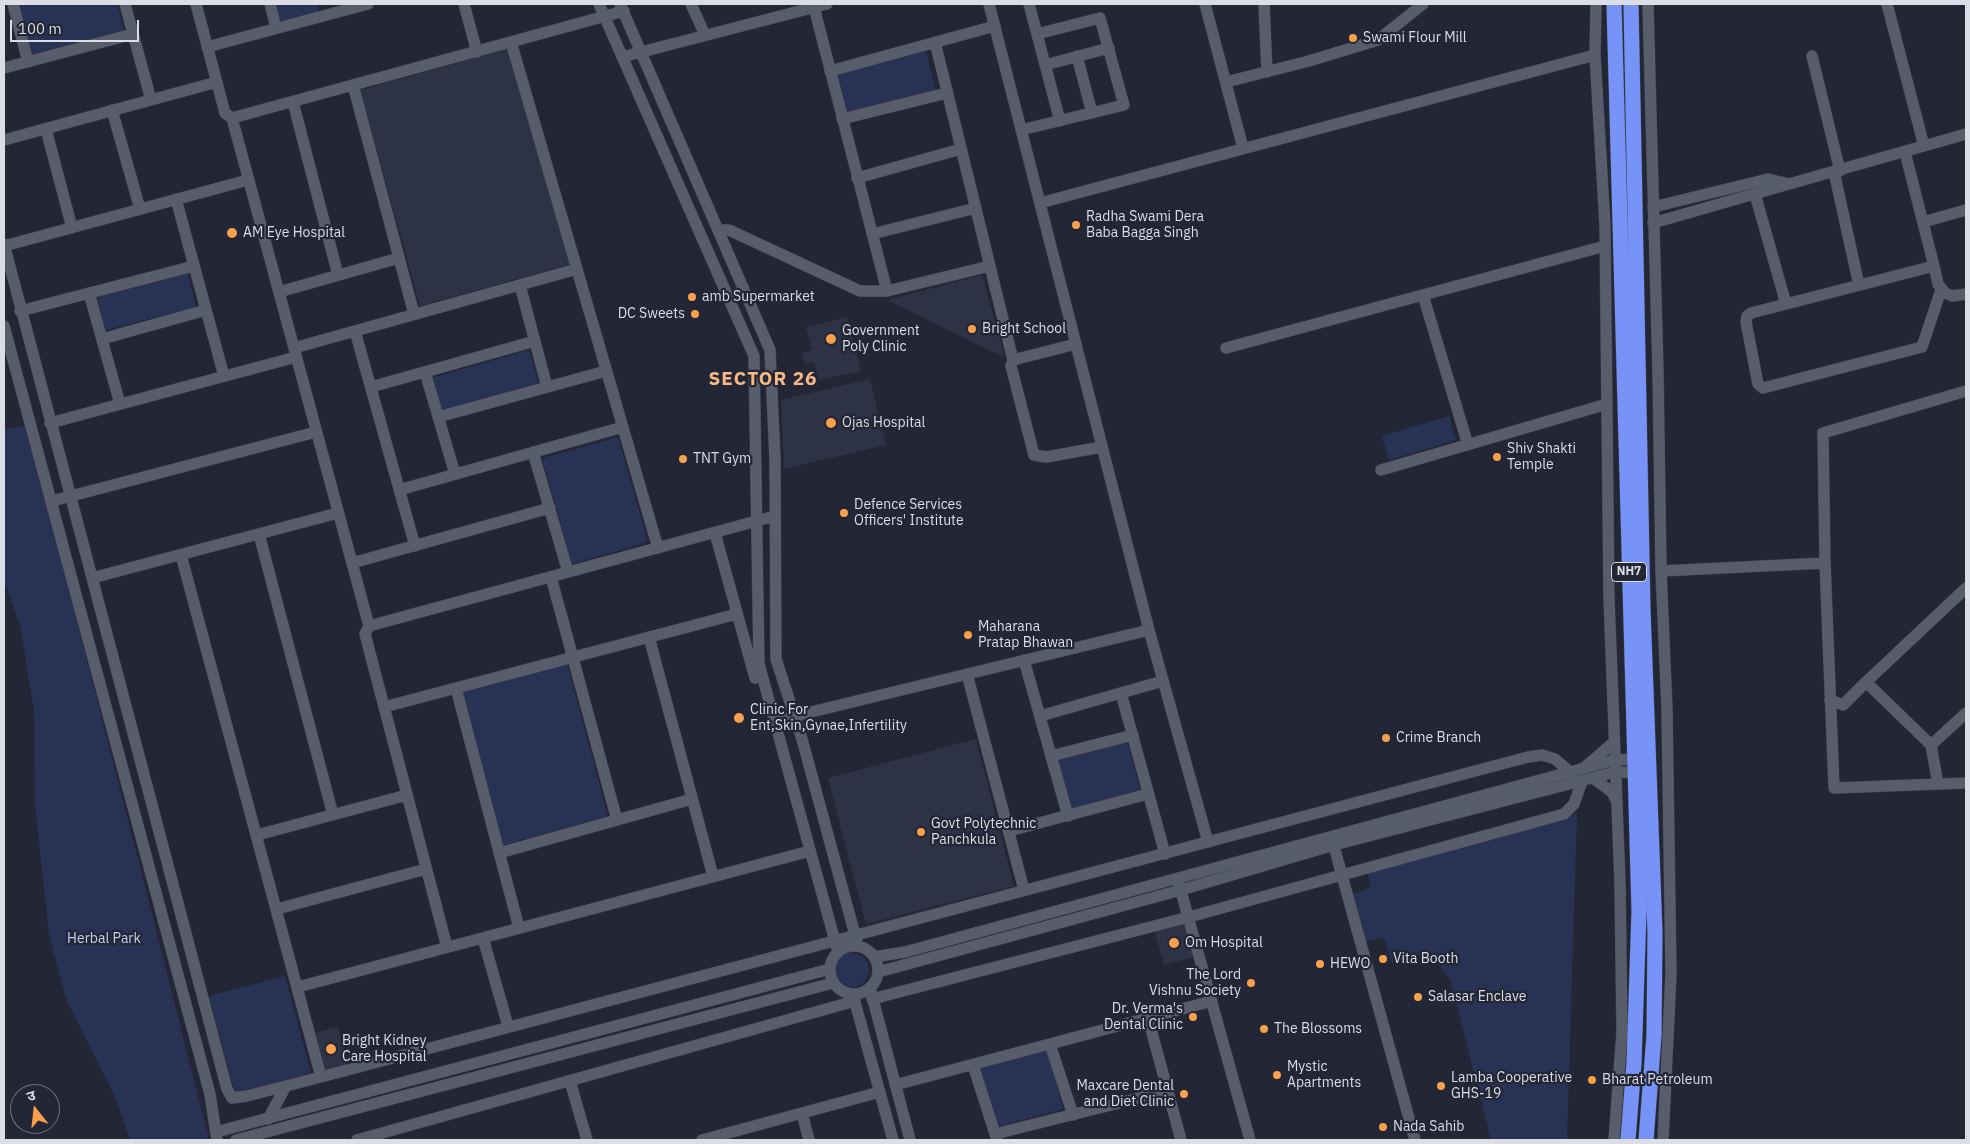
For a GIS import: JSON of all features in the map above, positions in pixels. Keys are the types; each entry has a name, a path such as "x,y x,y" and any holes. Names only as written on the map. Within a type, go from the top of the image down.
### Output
{"highway":[{"name":"NH7","path":"1614,4 1642,766 1655,933 1654,1035 1646,1140"},
{"name":"NH7","path":"1628,1140 1634,1063 1642,766 1631,4"}],"street":[{"path":"13,4 28,62"},
{"path":"125,4 151,100"},
{"path":"196,4 225,113 232,118 369,626 365,634 447,947"},
{"path":"270,4 276,28"},
{"path":"207,46 276,28 326,9 368,4"},
{"path":"464,4 477,52"},
{"path":"599,4 754,356 758,664 836,947 830,969 833,983 854,998 893,1140"},
{"path":"691,4 705,35"},
{"path":"622,57 827,4"},
{"path":"989,4 1149,630 1208,842"},
{"path":"1029,4 1060,121"},
{"path":"1205,4 1243,148"},
{"path":"1264,4 1267,72"},
{"path":"1226,82 1378,40 1423,4"},
{"path":"1596,4 1596,55 1605,246 1609,599 1614,760 1618,804 1622,1032 1614,1140"},
{"path":"1648,4 1671,974 1663,1140"},
{"path":"1887,4 1924,146"},
{"path":"814,7 887,292"},
{"path":"232,118 605,17 622,8 770,350 775,516 776,658 794,716 856,941 874,957 878,972 871,994 910,1140"},
{"path":"1021,130 1124,105 1100,18 1037,34"},
{"path":"830,70 995,26"},
{"path":"4,68 133,34"},
{"path":"511,42 658,548"},
{"path":"935,42 1013,360 1011,366 1034,455 1046,457 1102,448"},
{"path":"1045,65 1109,48"},
{"path":"1040,204 1243,148 1596,55"},
{"path":"1078,56 1092,112"},
{"path":"1812,56 1859,285"},
{"path":"4,140 217,82"},
{"path":"353,86 414,314"},
{"path":"842,119 947,93"},
{"path":"293,102 338,275"},
{"path":"112,110 140,209"},
{"path":"46,128 72,228"},
{"path":"1653,223 1966,134"},
{"path":"858,178 961,149"},
{"path":"1905,152 1941,290 1922,347 1761,388 1757,376 1747,316 1751,313 1934,266"},
{"path":"1653,207 1768,179 1789,184"},
{"path":"248,180 4,245 226,1089 232,1098 321,1077 508,1026 836,947 844,948 856,941 1024,890 1528,757 1542,755 1555,759 1570,773"},
{"path":"1755,194 1786,304"},
{"path":"176,200 224,376"},
{"path":"872,234 976,208"},
{"path":"1923,222 1966,210"},
{"path":"718,230 729,230 860,291 887,292 990,266"},
{"path":"1226,348 1605,246"},
{"path":"278,292 399,258"},
{"path":"20,311 194,266"},
{"path":"50,423 224,376 355,331 577,268"},
{"path":"520,285 547,387"},
{"path":"1941,290 1952,296 1966,294"},
{"path":"89,293 120,404"},
{"path":"1422,295 1468,445"},
{"path":"102,340 206,310"},
{"path":"4,326 210,1094 217,1136 268,1119 830,969"},
{"path":"355,331 415,546"},
{"path":"371,387 535,341"},
{"path":"1013,360 1076,344"},
{"path":"4,356 17,378"},
{"path":"438,417 606,371"},
{"path":"425,372 455,474"},
{"path":"1966,391 1823,433 1825,563 1834,788 1966,783"},
{"path":"1381,470 1607,404"},
{"path":"399,490 623,427"},
{"path":"52,501 316,432"},
{"path":"533,452 568,572"},
{"path":"352,563 550,508"},
{"path":"92,578 338,513"},
{"path":"369,626 775,516"},
{"path":"715,533 754,677 766,693"},
{"path":"259,534 332,815"},
{"path":"181,555 321,1077"},
{"path":"1660,571 1825,563"},
{"path":"551,577 617,820"},
{"path":"1830,700 1843,706 1966,588"},
{"path":"384,707 737,614"},
{"path":"774,721 1149,630"},
{"path":"648,637 713,876"},
{"path":"1024,660 1068,816"},
{"path":"968,674 1024,890"},
{"path":"1040,716 1163,681"},
{"path":"1866,682 1931,745 1938,784"},
{"path":"456,688 519,928"},
{"path":"1122,693 1165,854"},
{"path":"1931,745 1966,713"},
{"path":"1051,756 1133,735"},
{"path":"357,1140 570,1081 854,998 1189,918 1564,814 1574,804 1586,776 1614,742"},
{"path":"1586,776 1614,760 1642,766"},
{"path":"1332,841 1586,776 1642,766"},
{"path":"878,972 1570,773 1586,776 1612,792 1618,804"},
{"path":"1009,831 1148,794"},
{"path":"257,835 407,795"},
{"path":"499,854 692,799"},
{"path":"1332,841 1415,1140"},
{"path":"298,987 810,851"},
{"path":"276,910 426,869"},
{"path":"874,957 905,952 1179,884"},
{"path":"1179,884 1250,1140"},
{"path":"483,938 508,1026"},
{"path":"236,1140 833,983"},
{"path":"895,1085 1212,1001"},
{"path":"1148,1018 1181,1140"},
{"path":"1050,1044 1073,1115"},
{"path":"973,1065 996,1137 1167,1090"},
{"path":"210,1094 220,1083 223,1072"},
{"path":"570,1081 587,1140"},
{"path":"268,1119 286,1086"},
{"path":"702,1140 728,1137 802,1113 880,1092"},
{"path":"802,1113 809,1140"}],"shaded area":[{"path":"511,48 571,264 420,306 360,90"},
{"name":"Bright School","path":"982,275 1005,358 887,300"},
{"name":"Government Poly Clinic","path":"847,317 861,371 819,380 814,362 805,364 802,353 812,350 806,327"},
{"name":"Ojas Hospital","path":"870,379 886,445 784,469 781,400"},
{"name":"Govt Polytechnic Panchkula","path":"976,739 1014,886 866,924 828,778"},
{"name":"Om Hospital","path":"1184,921 1194,957 1164,965 1154,930"},
{"name":"Bright Kidney Care Hospital","path":"338,1027 348,1065 324,1071 314,1033"}],"green space":[{"path":"18,4 117,4 124,31 31,55"},
{"path":"273,4 317,4 319,12 278,22"},
{"path":"926,51 936,92 844,115 834,74"},
{"path":"188,274 196,307 105,330 97,297"},
{"path":"529,350 539,384 441,412 431,378"},
{"path":"1449,416 1456,440 1389,460 1382,436"},
{"name":"Herbal Park","path":"27,426 209,1140 130,1140 114,1094 66,999 49,935 35,805 34,711 20,625 4,580 4,429"},
{"path":"618,437 648,542 572,564 542,458"},
{"path":"567,663 608,817 503,845 462,691"},
{"path":"1127,741 1141,792 1070,812 1056,761"},
{"path":"1577,814 1567,1140 1491,1140 1450,979 1430,953 1392,963 1384,937 1364,942 1351,895 1371,887 1367,871"},
{"path":"852,953 864,958 869,970 864,982 852,987 840,982 835,970 840,958"},
{"path":"285,976 311,1073 235,1093 209,996"},
{"path":"1047,1048 1063,1109 996,1127 980,1066"}],"place":[{"name":"Swami Flour Mill","path":"1353,38"},
{"name":"Radha Swami Dera Baba Bagga Singh","path":"1076,225"},
{"name":"AM Eye Hospital","path":"232,233"},
{"name":"amb Supermarket","path":"692,297"},
{"name":"DC Sweets","path":"695,314"},
{"name":"Bright School","path":"972,329"},
{"name":"Government Poly Clinic","path":"831,339"},
{"name":"Ojas Hospital","path":"831,423"},
{"name":"Shiv Shakti Temple","path":"1497,457"},
{"name":"TNT Gym","path":"683,459"},
{"name":"Defence Services Officers' Institute","path":"844,513"},
{"name":"Maharana Pratap Bhawan","path":"968,635"},
{"name":"Clinic For Ent,Skin,Gynae,Infertility","path":"739,718"},
{"name":"Crime Branch","path":"1386,738"},
{"name":"Govt Polytechnic Panchkula","path":"921,832"},
{"name":"Om Hospital","path":"1174,943"},
{"name":"Vita Booth","path":"1383,959"},
{"name":"HEWO","path":"1320,964"},
{"name":"The Lord Vishnu Society","path":"1251,983"},
{"name":"Salasar Enclave","path":"1418,997"},
{"name":"Dr. Verma's Dental Clinic","path":"1193,1017"},
{"name":"The Blossoms","path":"1264,1029"},
{"name":"Bright Kidney Care Hospital","path":"331,1049"},
{"name":"Mystic Apartments","path":"1277,1075"},
{"name":"Bharat Petroleum","path":"1592,1080"},
{"name":"Lamba Cooperative GHS-19","path":"1441,1086"},
{"name":"Maxcare Dental and Diet Clinic","path":"1184,1094"},
{"name":"Nada Sahib","path":"1383,1127"}],"district":[{"name":"SECTOR 26","path":"763,380"}]}
